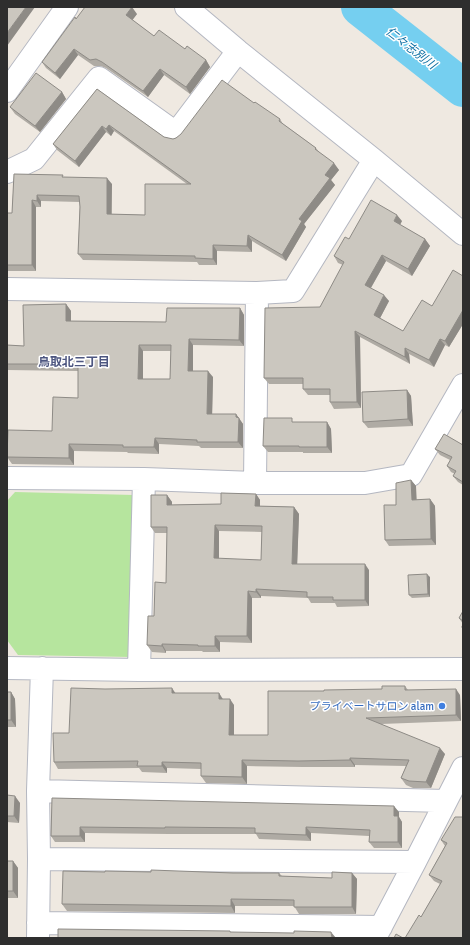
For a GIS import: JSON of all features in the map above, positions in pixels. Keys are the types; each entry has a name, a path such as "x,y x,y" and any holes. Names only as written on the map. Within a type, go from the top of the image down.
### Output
{"street":[{"path":"7,91 67,7"},
{"path":"186,7 463,234"},
{"path":"7,172 34,159 99,78 176,133 238,51"},
{"path":"7,289 257,293 294,291 374,160"},
{"path":"255,482 257,293"},
{"path":"7,478 365,483 411,475 463,385"},
{"path":"139,670 144,479"},
{"path":"7,668 139,670 463,669"},
{"path":"42,668 38,791 38,931 378,932 462,773"},
{"path":"38,791 446,801"},
{"path":"39,859 415,862"}],"green space":[{"path":"15,492 134,495 131,657 18,655 7,640 7,501"}],"building":[{"path":"7,7 26,7 7,33"},
{"path":"85,7 132,7 126,15 154,36 159,30 185,49 187,46 206,60 186,87 160,69 143,91 102,62 96,59 90,60 74,49 55,73 42,62 75,17 76,19"},
{"path":"36,73 62,92 35,126 10,107"},
{"path":"222,80 254,103 255,102 280,119 279,121 334,163 325,175 330,178 299,219 302,221 282,255 248,235 247,246 213,245 213,259 195,258 195,256 78,254 79,196 37,195 37,201 32,200 32,265 7,265 7,213 12,213 14,174 107,178 107,214 145,215 145,184 191,184 109,125 106,129 102,126 75,161 53,144 97,89 164,137 173,139 181,134"},
{"path":"371,200 397,215 394,221 425,239 408,269 382,255 365,285 384,295 374,315 403,331 422,300 432,306 453,270 463,276 463,310 445,341 440,339 429,360 405,348 405,357 355,331 357,402 330,402 330,389 303,389 303,378 264,378 265,308 320,307 344,262 334,256 345,237 349,239"},
{"path":"66,304 66,321 166,322 167,308 240,308 239,340 189,339 188,371 208,371 207,414 236,414 236,417 239,418 238,442 197,442 197,440 155,438 154,447 69,444 69,458 7,457 8,430 52,431 53,397 78,398 78,364 7,364 7,345 24,346 23,305","holes":["139,345 171,345 170,379 138,379"]},
{"path":"407,390 408,419 363,422 362,392"},
{"path":"264,418 292,418 292,422 327,422 327,447 263,446"},
{"path":"444,434 463,445 463,482 453,476 456,471 447,466 452,457 435,449"},
{"path":"411,480 412,500 430,499 431,539 385,540 384,505 396,505 396,483"},
{"path":"221,493 256,494 255,506 294,507 292,564 365,564 365,600 333,600 333,597 307,597 307,592 256,589 256,592 248,591 247,636 215,636 215,646 162,644 162,646 147,645 148,616 154,616 155,582 166,583 167,527 151,527 151,495 167,495 167,505 221,504","holes":["215,525 262,526 261,560 214,558"]},
{"path":"427,574 428,594 409,595 408,575"},
{"path":"463,611 463,621 459,618"},
{"path":"382,686 405,686 405,690 456,689 456,715 366,718 440,748 426,782 409,781 401,778 409,760 350,758 350,760 298,761 242,760 242,777 201,776 201,763 162,762 162,766 137,766 138,761 54,762 53,733 69,733 71,688 172,688 172,693 219,693 219,699 230,699 229,735 268,735 268,691 382,689"},
{"path":"7,692 11,692 11,720 7,720"},
{"path":"7,795 15,796 14,816 7,816"},
{"path":"52,798 394,806 394,816 398,816 398,842 369,842 370,830 306,827 306,835 255,833 255,828 80,827 80,836 51,836"},
{"path":"455,817 463,817 463,938 405,938 419,915 421,917 442,881 429,875 447,843 441,840"},
{"path":"7,861 13,861 13,891 7,891"},
{"path":"151,870 279,873 279,876 332,878 332,872 352,873 352,907 294,907 294,900 231,899 231,906 62,904 63,871 151,872"},
{"path":"58,929 294,933 294,931 331,932 332,938 58,938"},
{"path":"396,934 403,938 394,938"}],"waterway":[{"name":"仁々志別川","path":"360,7 463,88"}],"place":[{"name":"プライベートサロン alam","path":"442,706"}],"district":[{"name":"鳥取北三丁目","path":"74,362"}]}
